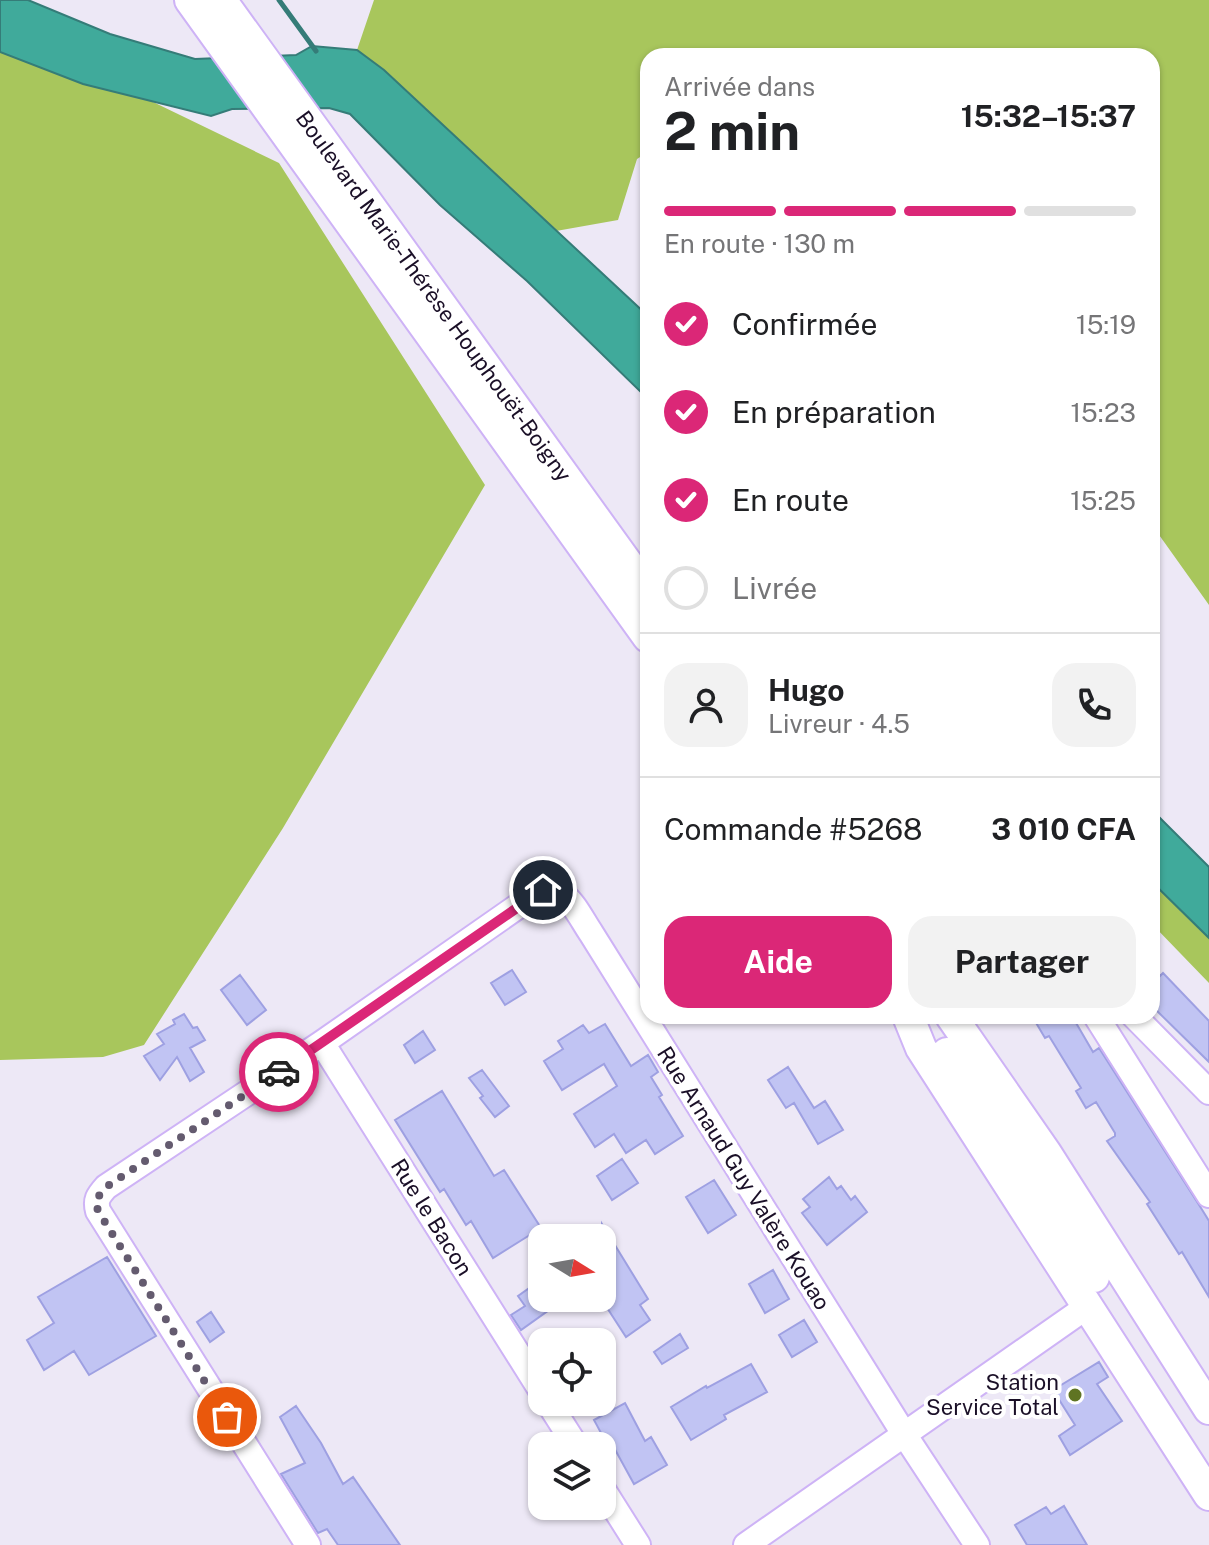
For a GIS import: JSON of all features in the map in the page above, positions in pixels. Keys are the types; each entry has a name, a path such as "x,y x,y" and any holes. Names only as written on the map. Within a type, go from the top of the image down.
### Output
{"main road":[{"name":"Boulevard Marie-Thérèse Houphouët-Boigny","path":"190,0 220,42 283,116 640,582"},
{"name":"Boulevard Marie-Thérèse Houphouët-Boigny","path":"221,0 255,47 283,116 640,626"},
{"path":"911,1024 921,1048 1209,1495"},
{"path":"926,1024 995,1120 1146,1362 1209,1456"},
{"path":"957,1024 1046,1153 1209,1409"}],"street":[{"name":"Rue Arnaud Guy Valère Kouao","path":"308,1545 98,1211 98,1195 543,890 554,889 564,894 640,1011"},
{"name":"Rue Arnaud Guy Valère Kouao","path":"648,1024 904,1434"},
{"path":"1101,1024 1209,1195"},
{"path":"1142,1024 1209,1092"},
{"name":"Rue le Bacon","path":"322,1043 528,1370"},
{"path":"746,1545 1088,1306"},
{"path":"904,1434 977,1545"},
{"path":"616,1510 638,1545"}],"shaded area":[{"path":"0,0 28,0 110,34 195,59 296,55 312,46 357,50 384,70 640,309 640,391 527,281 440,205 350,114 329,108 232,109 211,116 83,84 0,52"},
{"path":"374,0 1209,0 1209,605 1160,536 1160,48 640,48 640,157 618,220 556,231 384,70 357,50"},
{"path":"0,28 279,163 485,485 283,828 144,1045 103,1057 0,1060"},
{"path":"1160,818 1209,867 1209,938 1160,890"},
{"path":"1160,854 1209,903 1209,983 1160,932"}],"building":[{"path":"512,970 526,992 505,1005 491,983"},
{"path":"1163,973 1209,1021 1209,1062 1160,1014 1160,976"},
{"path":"240,975 266,1010 247,1025 221,990"},
{"path":"184,1014 205,1040 190,1048 204,1072 190,1081 177,1057 160,1080 144,1056 164,1044 157,1034 175,1024 173,1020"},
{"path":"605,1024 631,1066 648,1055 658,1072 651,1077 662,1095 659,1097 683,1136 655,1154 646,1140 626,1153 614,1134 595,1147 574,1114 617,1086 604,1064 562,1090 544,1061 563,1049 558,1041 583,1025 589,1033"},
{"path":"1037,1024 1077,1024 1093,1052 1099,1048 1201,1208 1209,1221 1209,1297 1182,1252 1179,1254 1147,1204 1150,1202 1107,1141 1115,1133 1096,1102 1086,1108 1076,1091 1081,1088 1049,1036 1045,1038"},
{"path":"423,1031 435,1050 415,1063 404,1045"},
{"path":"788,1067 814,1108 825,1101 843,1130 818,1144 794,1103 786,1108 768,1080"},
{"path":"482,1070 509,1106 495,1117 469,1078"},
{"path":"442,1091 494,1176 504,1170 538,1224 528,1224 528,1236 493,1258 471,1221 466,1225 444,1189 440,1192 395,1120"},
{"path":"622,1159 638,1183 612,1200 597,1176"},
{"path":"829,1177 837,1189 841,1186 851,1200 855,1196 867,1212 827,1245 802,1213 810,1207 803,1199"},
{"path":"714,1180 736,1215 708,1233 686,1197"},
{"path":"616,1247 648,1299 640,1305 650,1320 626,1337 610,1312 616,1312"},
{"path":"107,1257 156,1336 89,1375 74,1351 44,1370 27,1340 54,1323 38,1297"},
{"path":"773,1270 789,1299 765,1313 749,1284"},
{"path":"528,1289 528,1312 546,1312 521,1330 511,1315 525,1306 518,1296"},
{"path":"211,1312 224,1332 210,1342 197,1322"},
{"path":"804,1320 817,1342 792,1357 779,1335"},
{"path":"680,1334 688,1348 662,1364 654,1352"},
{"path":"1099,1362 1108,1377 1097,1384 1122,1421 1070,1455 1059,1436 1075,1425 1053,1390"},
{"path":"751,1364 767,1392 724,1415 726,1419 691,1440 671,1407"},
{"path":"625,1403 645,1441 651,1437 667,1465 634,1484 616,1451 616,1432 600,1432 594,1420 601,1416 616,1416 616,1408"},
{"path":"296,1406 343,1484 353,1477 400,1545 338,1545 327,1529 318,1533 281,1474 305,1463 280,1417"},
{"path":"1064,1506 1087,1545 1027,1545 1015,1525 1046,1507 1051,1514"}],"waterway":[{"path":"279,0 316,51"}],"way so far":[{"path":"227,1417 98,1211 96,1203 98,1195 106,1187 279,1072"}],"place":[{"name":"Station Service Total","path":"1075,1395"}],"route":[{"path":"279,1072 543,890"}]}
